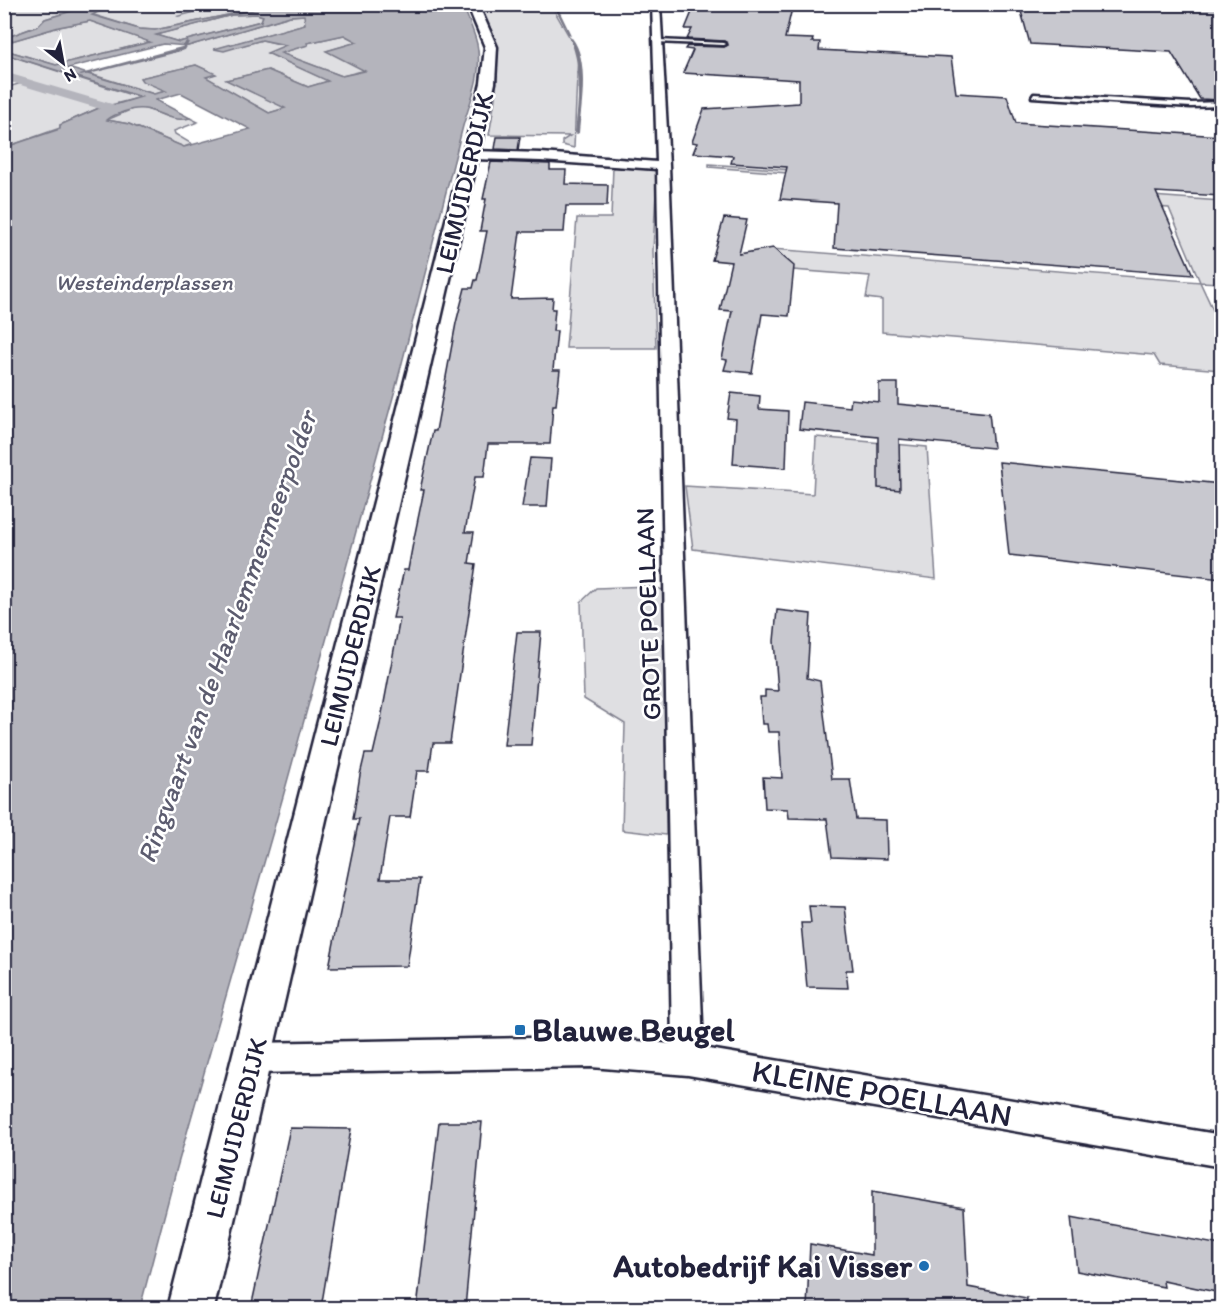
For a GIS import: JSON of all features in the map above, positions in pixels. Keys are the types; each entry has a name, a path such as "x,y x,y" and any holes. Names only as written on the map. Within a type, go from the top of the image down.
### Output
{"street":[{"name":"LEIMUIDERDIJK","path":"191,1308 472,155 491,61 491,47 479,29 472,4"},
{"name":"GROTE POELLAAN","path":"656,4 663,166 688,1060"},
{"path":"472,155 541,157 663,166"},
{"name":"KLEINE POELLAAN","path":"253,1058 591,1052 688,1060 1221,1151"}],"lane":[{"path":"658,41 724,44"},
{"path":"1034,96 1191,105 1221,104"}],"shaded area":[{"path":"166,4 175,7 184,4 266,5 252,10 155,30 139,29 91,14 119,6"},
{"path":"4,5 93,5 45,19 38,26 5,38"},
{"path":"480,5 551,5 578,52 574,148 562,145 562,141 570,136 489,135 497,67 493,40"},
{"path":"257,14 263,16 261,21 179,42 155,35 232,15"},
{"path":"305,15 305,24 216,49 224,50 262,40 288,46 268,53 329,81 308,87 268,70 227,80 286,108 269,113 205,77 215,74 196,65 141,78 167,91 154,94 87,73 290,16"},
{"path":"90,21 151,42 56,65 5,50 4,43 59,27"},
{"path":"344,35 358,42 327,51 366,70 342,76 280,53 307,45 307,43"},
{"path":"5,54 142,97 99,108 60,125 60,128 9,146 5,144 5,88 25,82 5,75"},
{"path":"137,107 170,117 190,118 198,122 174,131 175,134 192,144 184,147 129,124 107,120"},
{"path":"709,164 1221,201 1221,283 1200,282 1169,208 928,192 927,184 709,167"},
{"path":"613,167 657,172 653,251 656,348 566,348 577,218 611,218"},
{"path":"772,249 1200,282 1221,327 1221,370 1160,365 1154,355 882,332 882,300 866,298 870,276 767,268"},
{"path":"816,437 927,447 936,579 693,549 685,486 813,494"},
{"path":"650,586 663,590 666,835 622,830 625,724 584,699 581,602 596,588"}],"water":[{"path":"130,5 104,9 92,15 139,29 155,30 252,10 266,5 463,5 477,44 478,65 473,96 463,126 395,390 284,793 176,1171 140,1308 5,1308 5,144 9,146 60,129 60,125 99,108 103,104 111,106 141,97 5,54 5,50 56,65 150,42 90,21 59,27 5,43 5,38 38,26 45,19 88,6","holes":["257,14 263,16 261,21 179,42 156,35 232,15","304,15 305,24 214,49 224,51 262,40 286,45 267,53 328,81 308,87 268,70 226,80 285,108 269,113 206,77 216,74 196,65 140,78 166,91 154,94 68,68 163,44 188,46 290,16","344,35 357,42 326,51 365,71 342,76 281,53 308,45 307,43","181,93 250,129 184,147 129,124 107,120 112,116 134,109 151,110 172,118 190,118 156,100"]}],"building":[{"path":"713,4 793,4 785,38 813,39 812,42 820,42 819,50 951,57 956,93 1007,96 1016,123 1221,136 1221,196 1156,192 1193,275 834,248 837,203 780,199 787,167 731,163 733,156 693,153 697,143 692,142 704,109 799,103 799,80 683,73 693,50 685,49 687,46 724,47 728,45 724,41 687,39 692,29 685,29 694,7 712,8"},
{"path":"1019,4 1221,4 1221,100 1200,99 1171,52 1030,44"},
{"path":"497,137 520,137 518,150 495,149"},
{"path":"491,162 550,164 550,170 566,170 565,184 608,185 607,206 566,206 564,232 520,232 511,299 553,298 552,309 555,309 553,331 557,331 553,370 560,370 556,405 553,405 550,444 488,444 484,477 475,477 465,532 474,532 469,563 476,564 450,743 433,743 429,771 417,771 410,817 390,817 380,879 420,879 407,966 329,967 359,819 353,819 360,775 365,754 373,754 380,724 400,618 393,618 404,570 408,570 424,490 420,490 433,431 436,431 456,323 465,288 473,288 477,280 487,231 480,231 486,199 483,199"},
{"path":"724,218 747,220 739,254 773,248 794,266 789,316 762,314 752,373 724,370 727,360 722,359 732,311 720,310 731,262 712,260"},
{"path":"879,383 898,383 898,404 989,413 993,448 899,439 900,490 878,488 878,437 799,429 802,402 850,407 851,399 879,402"},
{"path":"731,393 760,396 759,409 788,411 786,468 733,464 736,419 727,418"},
{"path":"530,458 551,459 547,507 522,507"},
{"path":"999,462 1221,484 1221,579 1009,555"},
{"path":"777,610 811,614 807,678 820,681 832,779 850,779 856,819 886,820 887,859 832,857 827,819 789,818 788,809 765,808 763,777 782,778 779,732 768,732 767,724 762,724 760,697 765,697 765,690 778,691 774,641"},
{"path":"517,632 541,632 531,745 504,745"},
{"path":"809,906 845,907 853,970 846,970 848,988 807,987 801,923 811,923"},
{"path":"439,1122 482,1122 465,1308 417,1308"},
{"path":"290,1128 351,1129 321,1308 251,1308"},
{"path":"872,1191 964,1207 968,1287 1027,1298 1026,1308 807,1308 810,1244 872,1255"},
{"path":"1071,1217 1221,1245 1221,1293 1163,1281 1164,1287 1077,1271"}],"waterway":[{"path":"178,16 229,4"},
{"path":"554,4 570,34"},
{"path":"572,39 577,50 581,73 577,133"},
{"path":"81,75 184,49 187,42"},
{"path":"4,76 117,110"}],"place":[{"name":"Blauwe Beugel","path":"520,1030"},
{"name":"Autobedrijf Kai Visser","path":"924,1266"}],"water label":[{"name":"Westeinderplassen","path":"144,282"},
{"name":"Ringvaart van de Haarlemmermeerpolder","path":"227,637"}]}
